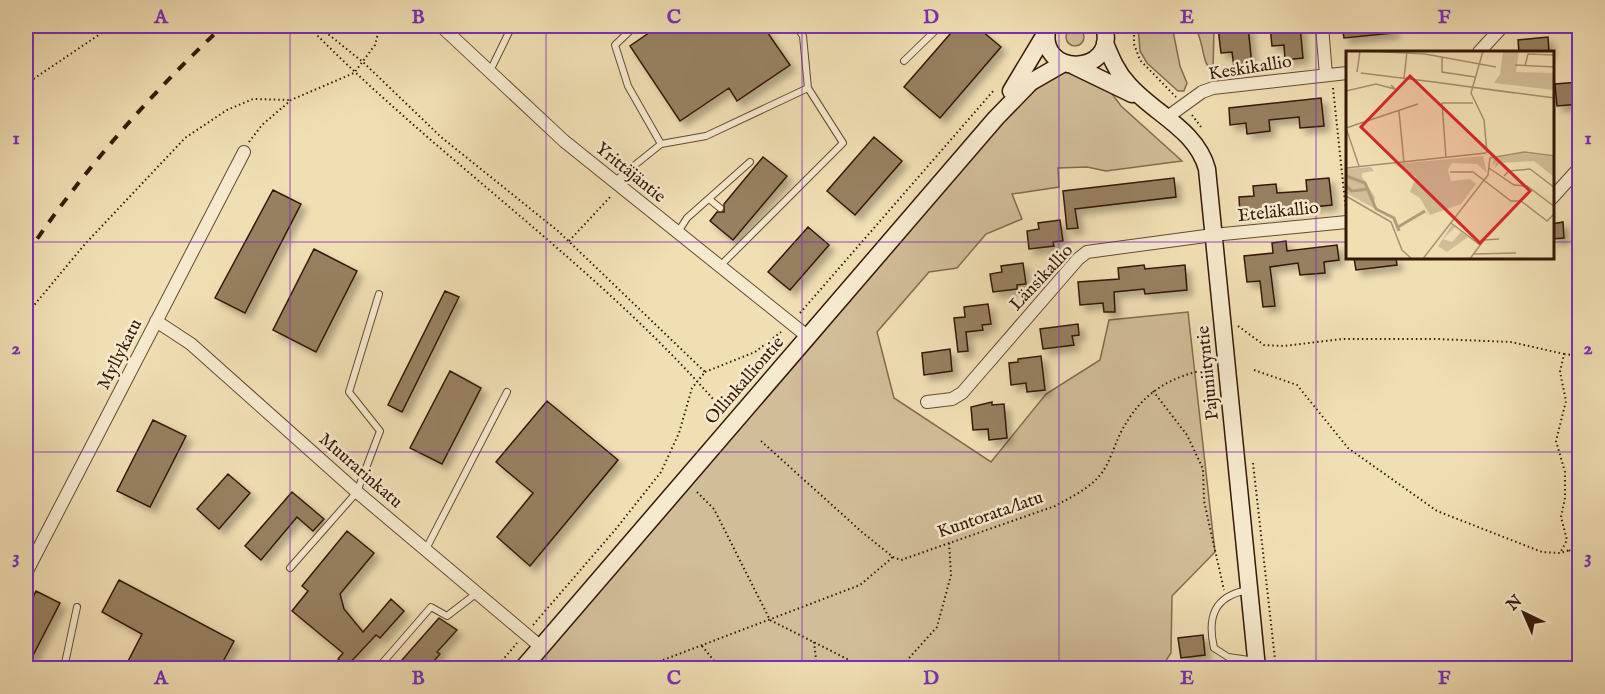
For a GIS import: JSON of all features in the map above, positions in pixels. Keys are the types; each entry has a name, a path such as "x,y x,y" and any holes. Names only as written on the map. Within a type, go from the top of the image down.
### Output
{"street":[{"name":"Yrittäjäntie","path":"441,26 564,141 807,336"},
{"path":"1322,26 1329,74"},
{"path":"1480,51 1503,26"},
{"path":"1048,28 1050,50 1068,64"},
{"name":"Ollinkalliontie","path":"996,118 1048,28"},
{"name":"Ollinkalliontie","path":"523,669 996,118 1031,82 1068,64 1095,60 1107,33"},
{"name":"Pajuniityntie","path":"1107,33 1120,74 1143,99 1190,138 1205,160 1257,665"},
{"name":"Pajuniityntie","path":"1068,64 1143,99"},
{"name":"Keskikallio","path":"1166,118 1202,92 1213,88 1346,73"},
{"name":"Myllykatu","path":"26,573 244,152"},
{"path":"1554,196 1580,167"},
{"name":"Eteläkallio","path":"1213,235 1346,221"},
{"name":"Länsikallio","path":"927,402 952,399 962,393 1082,255 1096,249 1213,235"},
{"name":"Muurarinkatu","path":"156,321 191,344 357,492 541,647"}],"lane":[{"path":"490,72 512,26"},
{"path":"635,26 615,45 628,86 661,144"},
{"path":"720,267 843,143 808,88 803,36 796,26"},
{"path":"904,61 940,26"},
{"path":"617,184 661,144 706,136 808,88"},
{"path":"678,233 687,218 750,162"},
{"path":"709,199 720,208"},
{"path":"290,568 357,492 380,431 349,392 379,294"},
{"path":"425,550 507,392"},
{"path":"1249,590 1235,592 1217,605 1209,627 1214,648 1228,657 1257,665"},
{"path":"378,669 431,607 447,616 477,593"},
{"path":"64,669 77,607"}],"path":[{"path":"26,84 112,26"},
{"path":"308,26 354,73 587,273 713,399"},
{"path":"318,26 364,63 441,137 569,241 705,372"},
{"path":"244,152 262,125 291,100 354,73 364,63 375,45 380,26"},
{"path":"1329,74 1346,213"},
{"path":"496,669 615,530 661,472 673,450 696,380 705,372 755,352 790,323 997,88"},
{"path":"26,315 101,227 184,138 220,114 253,99 291,100"},
{"path":"569,241 617,184"},
{"path":"1231,321 1264,345 1284,346 1342,339 1437,339 1511,342 1580,356"},
{"path":"1560,552 1567,540 1561,517 1565,498 1564,472 1556,441 1566,401 1560,372 1564,354"},
{"name":"Kuntorata/latu","path":"893,557 901,560 1055,506 1089,486 1101,474 1134,411 1153,392 1181,375 1212,368"},
{"path":"1254,370 1297,385 1348,448 1437,511 1542,552 1560,552 1580,547"},
{"path":"1153,392 1187,435 1203,469 1204,501 1226,599"},
{"path":"642,669 860,585 893,557 761,441"},
{"path":"697,492 714,509 770,620 865,669"},
{"path":"900,669 936,627 951,575 949,542"},
{"path":"1569,550 1580,561"},
{"path":"814,642 817,669"},
{"path":"702,646 720,669"}],"shaded area":[{"path":"1138,26 1172,26 1180,66 1187,83 1184,91 1178,91 1147,63 1140,51"},
{"path":"1194,26 1214,26 1213,74 1206,63 1200,38"},
{"path":"1071,28 1079,28 1084,33 1082,44 1071,46 1066,41 1066,33"},
{"path":"1055,72 1080,73 1110,91 1121,106 1182,161 1106,171 1087,167 1058,168 1059,187 1012,194 1022,219 986,234 957,268 929,272 877,332 894,398 991,462 1046,394 1100,360 1109,320 1188,312 1215,552 1172,596 1171,653 1161,668 725,668 723,664 707,668 534,668 1014,109"}],"building":[{"path":"659,26 763,26 790,65 737,101 729,88 680,121 630,46"},
{"path":"957,26 976,26 1001,47 940,118 904,87"},
{"path":"1248,26 1252,66 1234,67 1232,52 1221,53 1218,28"},
{"path":"1270,26 1300,26 1303,58 1285,60 1284,45 1272,46"},
{"path":"1342,26 1393,26 1393,33 1344,38"},
{"path":"1548,37 1549,51 1519,51 1518,40"},
{"path":"1580,82 1580,104 1557,106 1555,84"},
{"path":"1321,98 1324,126 1300,128 1299,117 1269,120 1270,131 1247,134 1246,123 1230,125 1229,108"},
{"path":"874,137 902,161 855,215 827,191"},
{"path":"763,157 787,176 733,240 710,221 717,212 724,212 724,204"},
{"path":"1174,178 1176,197 1075,209 1078,228 1067,229 1063,191"},
{"path":"1329,178 1332,205 1240,214 1239,197 1254,196 1253,186 1276,184 1277,193 1307,191 1306,180"},
{"path":"273,190 301,204 245,313 215,298"},
{"path":"1060,220 1063,241 1053,242 1054,246 1029,249 1027,231 1039,229 1038,223"},
{"path":"1563,222 1564,238 1554,239 1554,224"},
{"path":"808,227 829,245 790,290 768,272"},
{"path":"1286,241 1287,251 1337,245 1339,260 1324,262 1325,273 1300,275 1298,263 1270,267 1275,306 1263,307 1260,281 1247,282 1244,256 1273,253 1272,243"},
{"path":"314,249 357,271 316,352 273,330"},
{"path":"1354,260 1396,260 1397,265 1356,270"},
{"path":"1023,263 1026,284 1017,285 1017,289 993,292 990,274 1002,272 1001,266"},
{"path":"1144,265 1145,269 1185,265 1187,290 1145,294 1144,289 1114,292 1115,312 1104,312 1103,303 1080,305 1078,282 1119,279 1118,268"},
{"path":"445,291 459,297 402,412 388,405"},
{"path":"988,304 991,324 982,325 983,330 966,332 968,351 958,352 954,318 965,317 964,307"},
{"path":"1078,324 1079,335 1072,336 1074,345 1043,349 1040,329"},
{"path":"950,349 952,371 924,375 922,353"},
{"path":"1041,356 1045,390 1027,392 1026,383 1011,385 1009,363 1018,362 1018,359"},
{"path":"450,371 481,388 442,464 410,448"},
{"path":"547,401 618,460 530,566 497,537 533,493 496,462"},
{"path":"992,402 992,405 1004,404 1007,438 989,440 988,429 973,430 971,407"},
{"path":"153,420 186,436 150,507 117,491"},
{"path":"228,474 250,493 219,529 197,509"},
{"path":"292,492 324,519 313,531 297,517 261,560 245,546"},
{"path":"347,531 374,553 340,594 344,609 363,632 391,599 404,611 380,638 376,635 346,667 338,659 343,653 292,611 308,591 302,586"},
{"path":"119,580 234,641 219,669 124,669 142,634 102,612"},
{"path":"36,591 60,603 26,669 26,612"},
{"path":"439,618 457,630 437,652 440,654 427,669 394,669"},
{"path":"1203,635 1205,655 1181,658 1178,638"}],"railway":[{"path":"26,255 70,194 118,135 169,79 223,26"}]}
